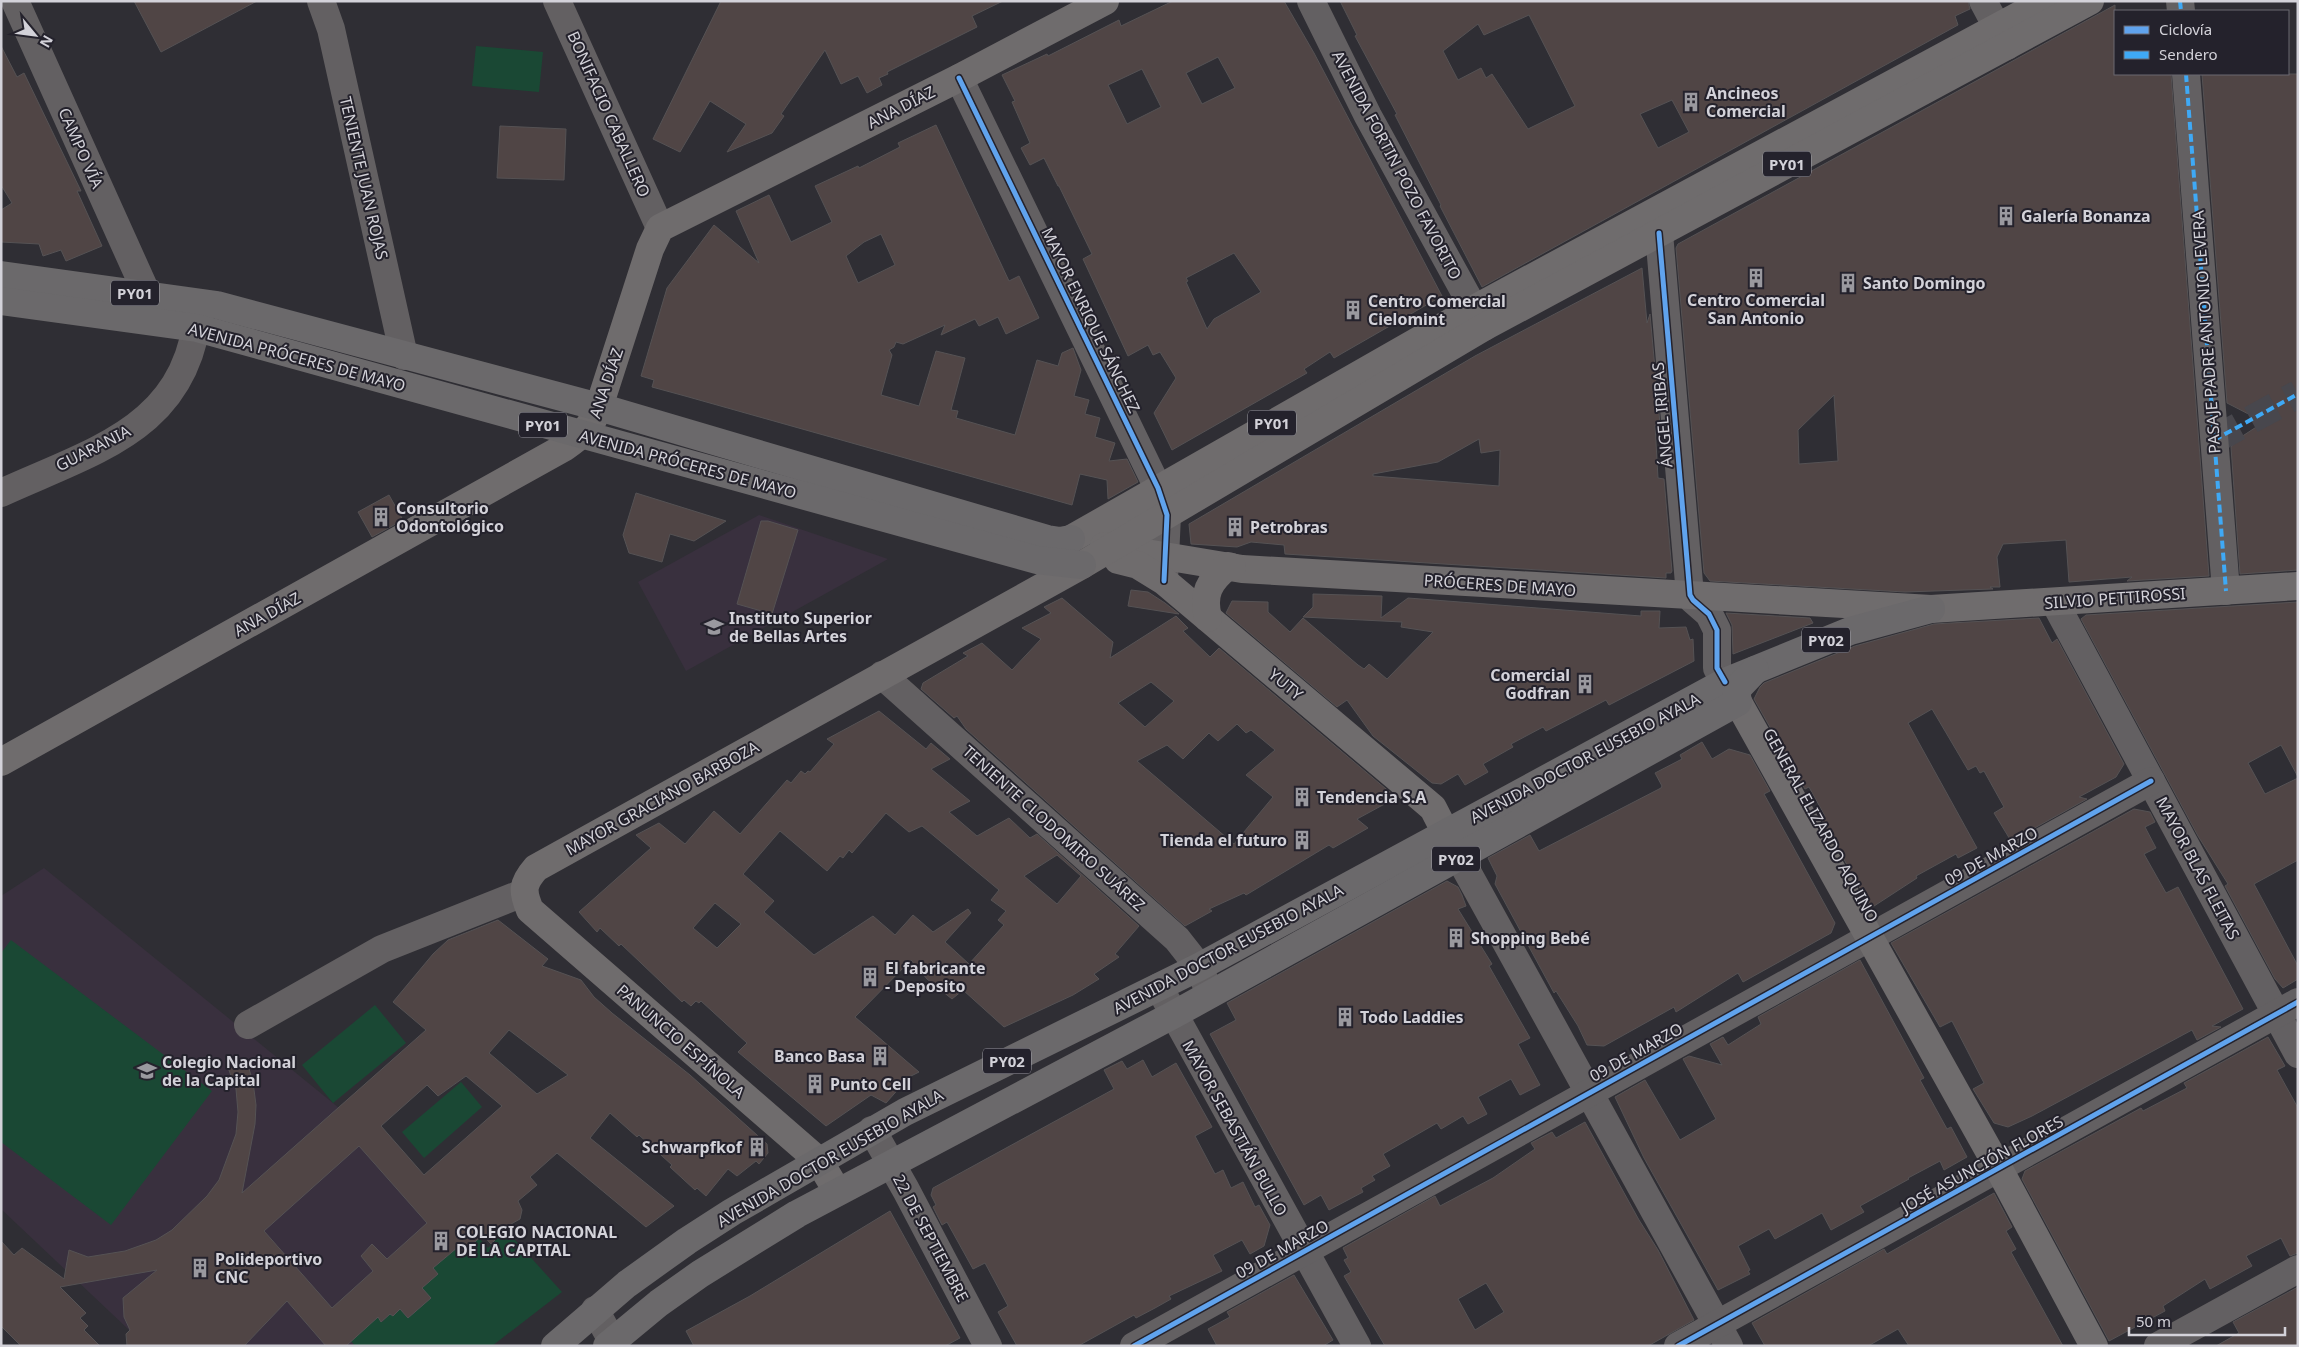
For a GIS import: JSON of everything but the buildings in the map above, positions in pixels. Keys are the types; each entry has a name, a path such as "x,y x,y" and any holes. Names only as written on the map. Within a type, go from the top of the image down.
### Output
{"highway":[{"name":"AVENIDA PRÓCERES DE MAYO","path":"1,275 147,294 198,315 592,421 711,440 1047,539 1071,540"},
{"name":"AVENIDA PRÓCERES DE MAYO","path":"1,301 198,315 217,305 404,356 592,421 1037,560 1082,565"},
{"name":"AVENIDA DOCTOR EUSEBIO AYALA","path":"611,1344 659,1302 700,1274 837,1192 1173,1014 1458,858 1732,692 1754,670 1850,631 1931,609"},
{"name":"AVENIDA DOCTOR EUSEBIO AYALA","path":"555,1346 595,1310 688,1241 872,1130 1199,967 1446,833 1732,692"}],"main road":[{"name":"ANA DÍAZ","path":"1,762 565,447 592,421 650,249 660,228 959,78 1105,1"},
{"name":"PY01","path":"1082,565 1167,515 1479,318 1659,233 2002,37 2046,1"},
{"name":"PY01","path":"1071,540 1158,488 2002,37 2090,1"},
{"name":"PRÓCERES DE MAYO","path":"1071,540 1110,547 1164,568 1232,567 1931,609"},
{"name":"YUTY","path":"1082,565 1101,561 1126,562 1164,568 1208,618 1433,808 1458,858"},
{"name":"MAYOR GRACIANO BARBOZA","path":"523,893 527,878 536,868 1082,565"},
{"path":"1208,618 1205,606 1206,592 1221,572 1228,566 1232,567"},
{"name":"SILVIO PETTIROSSI","path":"1931,609 2055,603 2298,586"},
{"name":"GENERAL ELIZARDO AQUINO","path":"1732,692 1999,1169 2094,1346"},
{"name":"PANUNCIO ESPÍNOLA","path":"523,893 530,910 819,1161 837,1192"}],"street":[{"name":"CAMPO VÍA","path":"15,1 147,294"},
{"name":"TENIENTE JUAN ROJAS","path":"321,1 331,29 404,356"},
{"name":"BONIFACIO CABALLERO","path":"557,1 660,228"},
{"name":"AVENIDA FORTIN POZO FAVORITO","path":"1311,1 1368,116 1479,318"},
{"path":"1983,1 2002,37"},
{"name":"PASAJE PADRE ANTONIO LEVERA","path":"2186,75 2226,591"},
{"name":"MAYOR ENRIQUE SÁNCHEZ","path":"959,78 1158,488 1167,515 1164,568"},
{"name":"ÁNGEL IRIBAS","path":"1659,233 1690,595"},
{"name":"GUARANIA","path":"1,493 124,436 154,412 180,378 198,315"},
{"path":"1690,595 1709,614 1717,630 1717,668 1732,692"},
{"name":"MAYOR BLAS FLEITAS","path":"2055,603 2151,781 2288,1008 2298,1054"},
{"name":"TENIENTE CLODOMIRO SUÁREZ","path":"882,675 1164,926 1186,949 1199,967 1210,994"},
{"name":"09 DE MARZO","path":"1134,1346 2151,781"},
{"path":"1458,858 1590,1092 1723,1335"},
{"path":"248,1025 382,949 523,893"},
{"path":"1159,987 1173,1014"},
{"name":"JOSÉ ASUNCIÓN FLORES","path":"1678,1346 1723,1335 1999,1169 2288,1008"},
{"name":"MAYOR SEBASTIÁN BULLO","path":"1173,1014 1303,1252 1357,1346"},
{"name":"22 DE SEPTIEMBRE","path":"872,1130 892,1164 988,1346"},
{"path":"2158,1346 2298,1269"},
{"path":"595,1310 611,1344"}],"shaded area":[{"name":"Instituto Superior de Bellas Artes","path":"759,515 888,559 686,671 638,582"},
{"name":"Colegio Nacional de la Capital","path":"44,868 339,1108 479,1238 492,1346 146,1346 1,1209 1,896"}],"green space":[{"path":"476,46 543,52 539,92 472,86"},
{"path":"11,940 212,1091 111,1225 1,1142 1,953"},
{"path":"375,1005 406,1043 333,1103 302,1065"},
{"path":"461,1082 482,1107 424,1158 402,1132"},
{"path":"506,1230 562,1292 492,1346 355,1346 351,1341 378,1317 382,1322 390,1314 393,1316 400,1309 408,1318 431,1298 422,1288 438,1274 433,1268 458,1247 463,1252 479,1238 488,1248"}],"tunnel":[{"path":"2214,440 2298,394"}],"marked path":[{"path":"2180,1 2181,10"},
{"path":"2186,75 2226,591"},
{"path":"2214,440 2298,394"}],"cycle path":[{"path":"959,78 1158,488 1167,515 1164,581"},
{"path":"1659,233 1690,595 1709,614 1717,630 1717,668 1725,682"},
{"path":"1134,1346 2151,781"},
{"path":"1678,1346 2298,1002"}],"place":[{"name":"Ancineos Comercial","path":"1691,102"},
{"name":"Galería Bonanza","path":"2006,216"},
{"name":"Centro Comercial San Antonio","path":"1756,278"},
{"name":"Santo Domingo","path":"1848,283"},
{"name":"Centro Comercial Cielomint","path":"1353,310"},
{"name":"Consultorio Odontológico","path":"381,517"},
{"name":"Petrobras","path":"1235,527"},
{"name":"Instituto Superior de Bellas Artes","path":"714,627"},
{"name":"Comercial Godfran","path":"1585,684"},
{"name":"Tendencia S.A","path":"1302,797"},
{"name":"Tienda el futuro","path":"1302,840"},
{"name":"Shopping Bebé","path":"1456,938"},
{"name":"El fabricante - Deposito","path":"870,977"},
{"name":"Todo Laddies","path":"1345,1017"},
{"name":"Banco Basa","path":"880,1056"},
{"name":"Colegio Nacional de la Capital","path":"147,1071"},
{"name":"Punto Cell","path":"815,1084"},
{"name":"Schwarpfkof","path":"757,1147"},
{"name":"COLEGIO NACIONAL DE LA CAPITAL","path":"441,1241"},
{"name":"Polideportivo CNC","path":"200,1268"}]}
